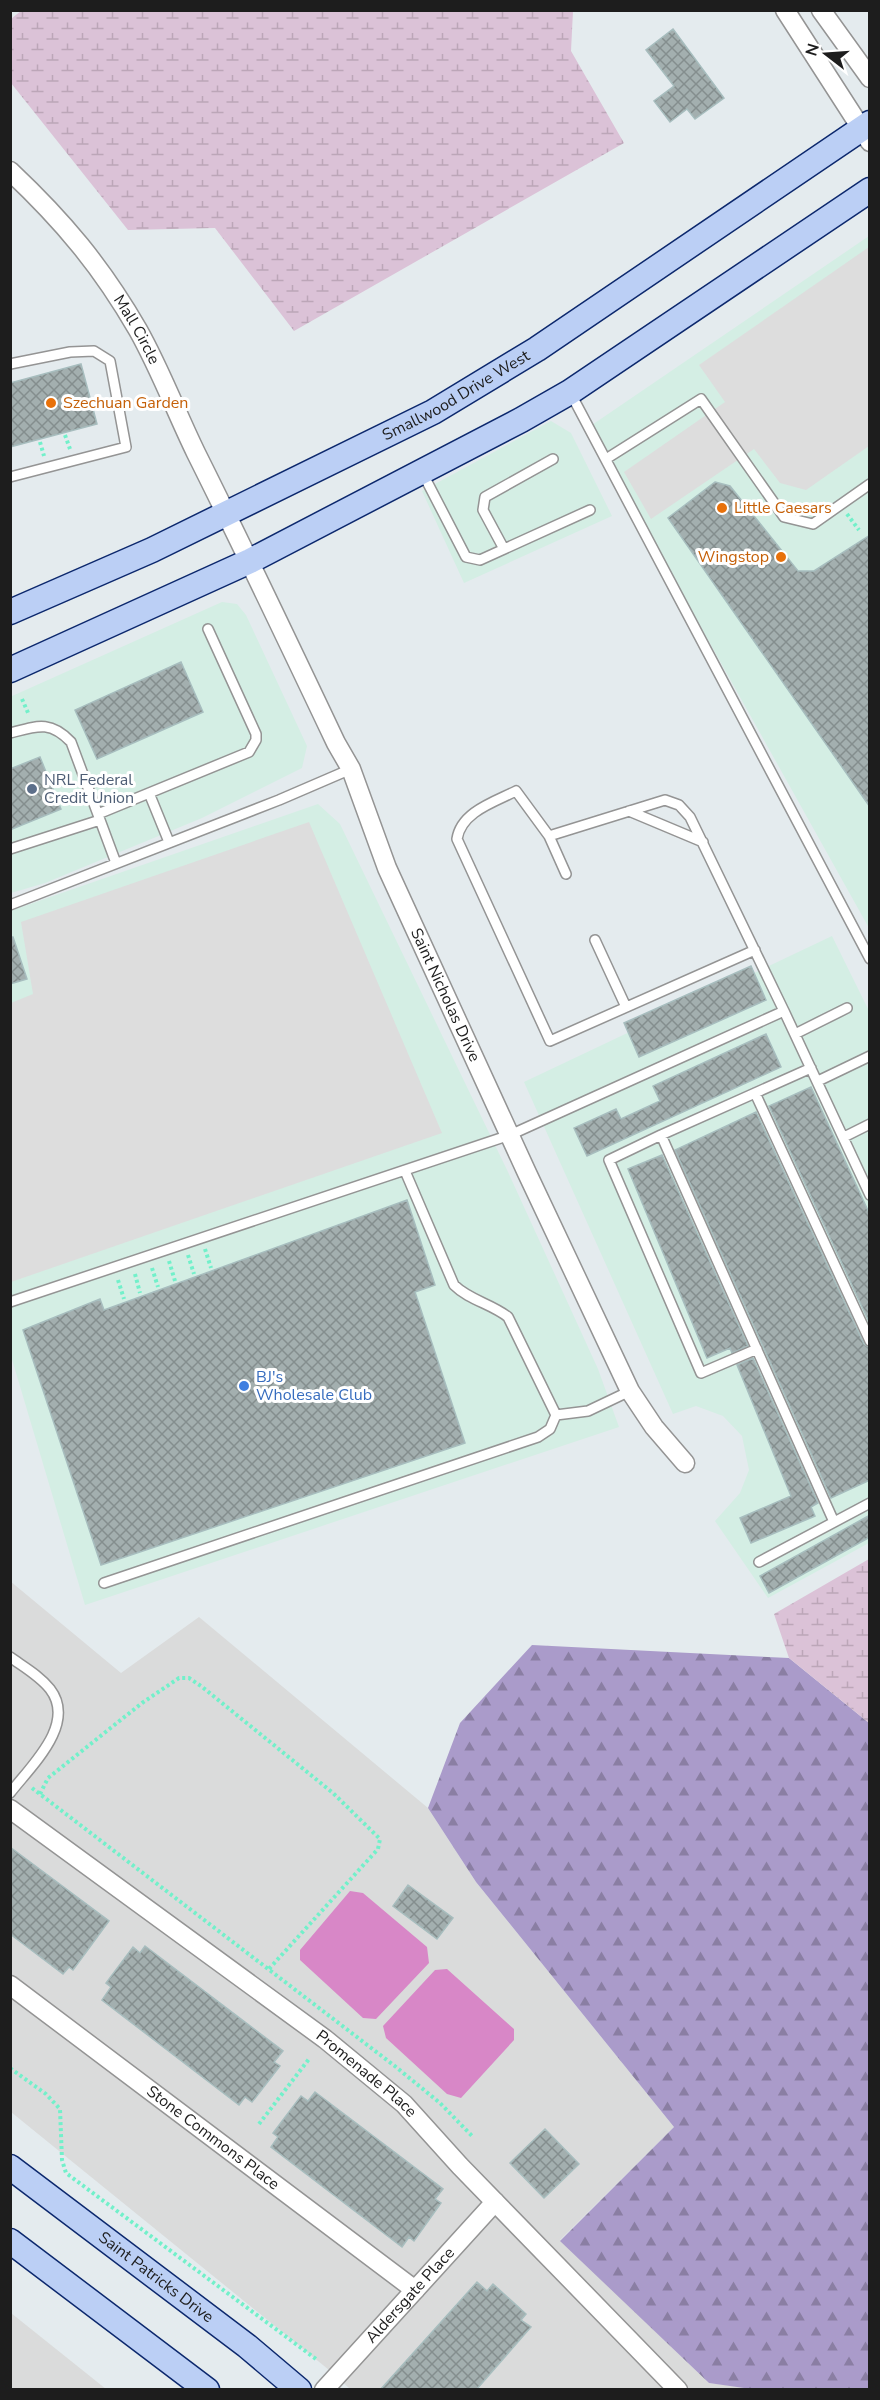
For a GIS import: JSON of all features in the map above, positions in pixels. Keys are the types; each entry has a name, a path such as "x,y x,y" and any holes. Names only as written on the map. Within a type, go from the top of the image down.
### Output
{"main road":[{"name":"Smallwood Drive West","path":"10,612 152,550 433,412 519,360 867,131"},
{"path":"10,670 250,561 570,392 870,190"},
{"name":"Saint Patricks Drive","path":"10,2167 248,2346 299,2390"},
{"path":"10,2241 207,2390"}],"street":[{"path":"785,10 867,131"},
{"path":"821,10 870,78"},
{"name":"Mall Circle","path":"10,171 48,206 83,247 109,283 139,332 228,513"},
{"name":"Saint Nicholas Drive","path":"228,513 336,743 351,769 387,868 630,1391 654,1427 686,1463"},
{"name":"Promenade Place","path":"10,1809 324,2039 404,2104 495,2202 678,2390"},
{"name":"Stone Commons Place","path":"10,1985 415,2290"},
{"name":"Aldersgate Place","path":"324,2390 495,2202"}],"lane":[{"path":"10,364 70,352 94,351 110,361 126,447 10,477"},
{"path":"570,392 870,959"},
{"path":"606,459 701,399 784,517 813,524 870,484"},
{"path":"504,549 483,510 482,503 485,497 553,459"},
{"path":"422,472 466,557 480,560 590,510"},
{"path":"10,849 99,817 149,793 249,752 256,740 256,734 208,630"},
{"path":"10,733 40,725 61,732 70,742 116,863"},
{"path":"10,905 279,800 351,769"},
{"path":"566,874 549,836 516,791 470,815 459,828 457,839 550,1041 755,950"},
{"path":"149,793 169,842"},
{"path":"549,836 665,800 679,805 690,817 818,1081 869,1193"},
{"path":"629,811 703,842"},
{"path":"595,940 626,1007"},
{"path":"795,1034 847,1008"},
{"path":"10,1302 510,1135 784,1011"},
{"path":"818,1081 870,1056"},
{"path":"757,1348 701,1373 609,1160 811,1068"},
{"path":"755,1093 870,1341"},
{"path":"844,1137 870,1124"},
{"path":"661,1135 834,1522"},
{"path":"405,1170 454,1285 462,1293 497,1309 508,1317 556,1415"},
{"path":"556,1415 588,1411 630,1391"},
{"path":"104,1583 538,1437 550,1428 556,1415"},
{"path":"759,1562 870,1503"},
{"path":"10,1657 51,1691 57,1707 58,1721 55,1734 10,1793"}],"path":[{"path":"22,699 31,719"},
{"path":"148,1256 158,1287"},
{"path":"131,1262 140,1293"},
{"path":"115,1267 124,1299"},
{"path":"40,1794 48,1778 142,1703 178,1678 189,1678 201,1686 333,1793 380,1839 378,1849 268,1970"},
{"path":"33,1789 396,2067 440,2103 473,2137"},
{"path":"259,2124 309,2059"},
{"path":"10,2068 46,2094 60,2109 62,2160 66,2173 316,2359"}],"shaded area":[{"path":"869,236 869,928 589,427"},
{"path":"869,247 869,446 806,490 780,483 754,449 651,519 624,472 725,402 699,365"},
{"path":"551,421 571,433 612,516 464,583 422,491"},
{"path":"222,602 237,604 246,615 307,746 302,768 202,818 45,883 11,893 10,697"},
{"path":"318,804 340,824 508,1172 598,1369 619,1427 85,1605 11,1356 10,911"},
{"path":"309,822 442,1133 11,1282 11,1003 33,994 21,922"},
{"path":"832,936 869,1011 869,1543 768,1598 715,1521 740,1493 749,1470 742,1436 723,1416 696,1406 673,1414 524,1082"},
{"path":"10,1581 121,1673 199,1617 428,1808 476,1882 674,2127 560,2240 709,2383 758,2389 350,2389 11,2112"},
{"path":"350,1891 363,1893 427,1947 429,1963 376,2019 363,2018 300,1960 300,1950"},
{"path":"447,1969 514,2029 514,2040 461,2098 447,2094 386,2038 383,2026 435,1970"},
{"path":"11,2313 106,2389 11,2389"}],"green space":[{"path":"22,10 573,11 571,51 624,143 294,331 215,228 128,230 11,83 11,19"},
{"path":"869,1559 869,1723 789,1658 774,1614"},
{"path":"532,1645 789,1658 869,1723 869,2389 758,2390 709,2383 560,2241 674,2127 476,1882 428,1808 460,1723"}],"building":[{"path":"673,29 724,98 695,119 687,109 670,122 654,101 674,86 646,50"},
{"name":"Szechuan Garden","path":"81,364 97,424 10,447 10,383"},
{"path":"715,482 730,486 798,571 814,571 870,535 870,807 668,518"},
{"path":"181,662 203,712 97,759 75,710"},
{"name":"NRL Federal Credit Union","path":"40,757 61,809 10,830 10,769"},
{"path":"10,937 13,937 27,979 10,984"},
{"path":"751,966 766,1000 639,1057 624,1023"},
{"path":"766,1034 781,1067 587,1156 574,1128 616,1109 621,1119 660,1101 653,1086"},
{"path":"811,1087 870,1215 870,1324 769,1106"},
{"path":"756,1112 864,1344 870,1348 870,1480 831,1498 675,1150"},
{"path":"662,1155 748,1346 732,1353 730,1348 707,1358 628,1169"},
{"name":"BJ's Wholesale Club","path":"407,1200 435,1285 415,1292 465,1443 101,1565 23,1330 100,1299 104,1310"},
{"path":"753,1358 818,1503 811,1507 815,1516 751,1543 740,1518 791,1496 737,1365"},
{"path":"870,1515 870,1537 769,1593 760,1576"},
{"path":"10,1847 109,1921 73,1970 69,1967 63,1974 10,1934"},
{"path":"408,1885 453,1918 437,1939 393,1906"},
{"path":"145,1946 283,2051 274,2062 280,2066 252,2102 245,2097 239,2105 102,2000 111,1987 106,1983 133,1947 140,1953"},
{"path":"315,2092 443,2189 435,2199 441,2203 414,2241 409,2237 402,2247 271,2147 278,2137 273,2133 301,2096 308,2101"},
{"path":"545,2129 579,2164 544,2198 510,2163"},
{"path":"477,2282 487,2291 493,2284 526,2314 521,2320 531,2327 476,2390 380,2390"}],"place":[{"name":"Szechuan Garden","path":"51,403"},
{"name":"Little Caesars","path":"722,508"},
{"name":"Wingstop","path":"781,557"},
{"name":"NRL Federal Credit Union","path":"32,789"},
{"name":"BJ's Wholesale Club","path":"244,1386"}]}
